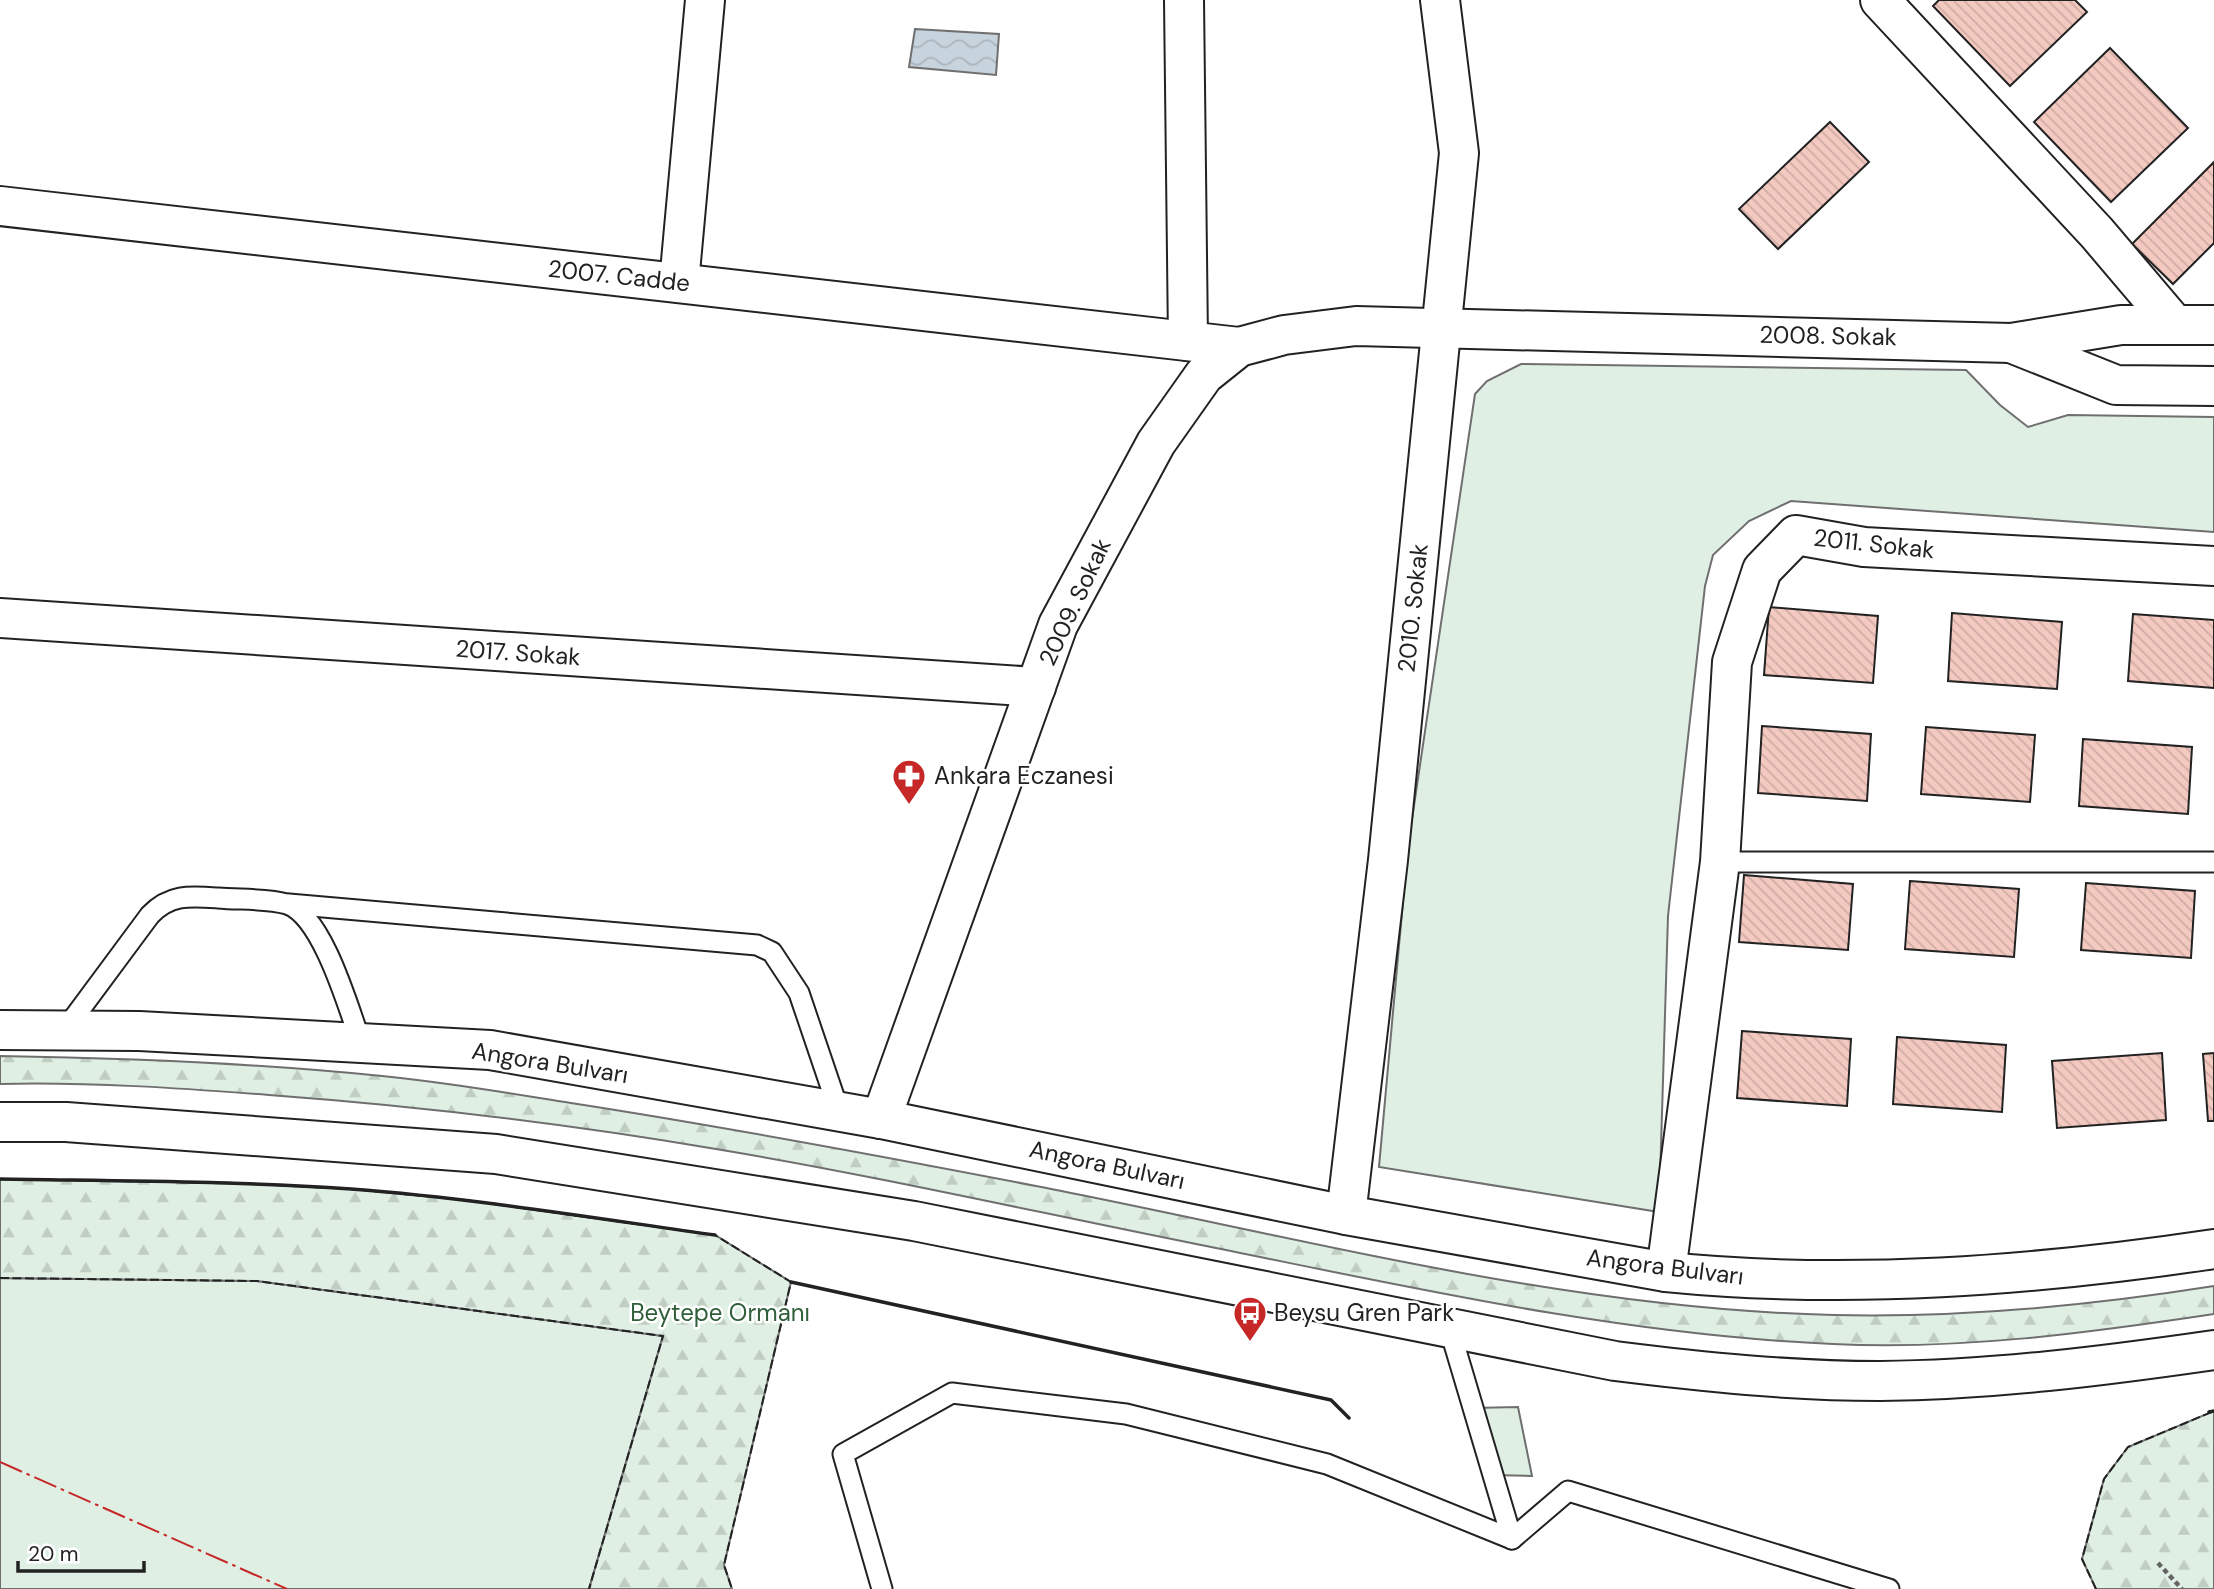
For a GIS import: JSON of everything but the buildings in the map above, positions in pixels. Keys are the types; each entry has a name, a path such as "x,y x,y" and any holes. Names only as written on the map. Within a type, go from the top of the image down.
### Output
{"street":[{"path":"679,283 705,0"},
{"path":"1184,0 1188,341"},
{"name":"2010. Sokak","path":"1346,1215 1388,860 1459,153 1440,0"},
{"path":"1880,0 2097,233 2175,325"},
{"name":"2007. Cadde","path":"0,206 1239,347"},
{"name":"2008. Sokak","path":"1441,328 2011,343 2121,325 2214,325"},
{"name":"2009. Sokak","path":"881,1119 1058,625 1156,443 1204,375 1239,347 1284,335 1356,326 1441,328"},
{"path":"2011,343 2116,385 2214,386"},
{"name":"2011. Sokak","path":"1720,862 1732,662 1762,570 1796,535 1864,547 2214,566"},
{"name":"2017. Sokak","path":"0,618 1036,687"},
{"path":"1666,1272 1720,862"},
{"name":"Angora Bulvarı","path":"0,1030 139,1031 490,1050 839,1111 1346,1215 1666,1272 1774,1279 1955,1278 2214,1248"},
{"path":"0,1122 66,1122 496,1154 914,1221 1615,1361 1716,1373 1804,1379 1955,1379 2128,1363 2214,1350"}],"lane":[{"path":"1720,862 2214,862"},
{"path":"64,1031 163,901 186,895 757,944 772,952 799,993 839,1111"},
{"path":"289,904 303,916 325,944 361,1043"},
{"path":"1449,1327 1512,1539"},
{"path":"882,1589 842,1454 952,1393 1126,1414 1327,1464 1512,1539"},
{"path":"1512,1539 1568,1491 1889,1589"}],"path":[{"path":"2158,1563 2182,1589"}],"green space":[{"path":"1521,364 1966,370 2000,405 2028,427 2068,415 2214,417 2214,532 1791,501 1749,521 1713,555 1705,586 1668,916 1659,1212 1379,1167 1408,846 1475,394 1487,381"},
{"path":"0,1056 239,1064 406,1078 476,1088 862,1153 1432,1267 1632,1299 1732,1310 1833,1315 1929,1315 2072,1305 2214,1286 2214,1314 2119,1328 1929,1345 1833,1344 1673,1331 1515,1307 837,1171 605,1132 437,1110 325,1099 134,1086 0,1084"},
{"name":"Beytepe Ormanı","path":"0,1179 233,1183 352,1189 465,1200 715,1235 791,1282 724,1565 732,1589 589,1589 663,1336 257,1281 0,1278"},
{"path":"0,1278 257,1281 663,1336 589,1589 0,1589"},
{"path":"1518,1407 1532,1476 1489,1475 1473,1408"},
{"path":"2214,1411 2214,1589 2096,1589 2082,1559 2104,1479 2128,1447"}],"water":[{"path":"915,29 999,34 996,75 909,67"}],"fence":[{"path":"0,1179 233,1183 352,1189 465,1200 715,1235 791,1282 724,1565 732,1589"},
{"path":"0,1278 257,1281 663,1336 589,1589"},
{"path":"2096,1589 2082,1559 2104,1479 2128,1447 2214,1411"}],"wall":[{"path":"0,1179 219,1183 351,1189 487,1203 715,1235"},
{"path":"791,1282 1331,1400 1349,1418"},
{"path":"2209,1412 2214,1411"}],"power":[{"path":"0,1462 287,1589"}],"place":[{"name":"Ankara Eczanesi","path":"909,806"},
{"name":"Beysu Gren Park","path":"1250,1343"}]}
